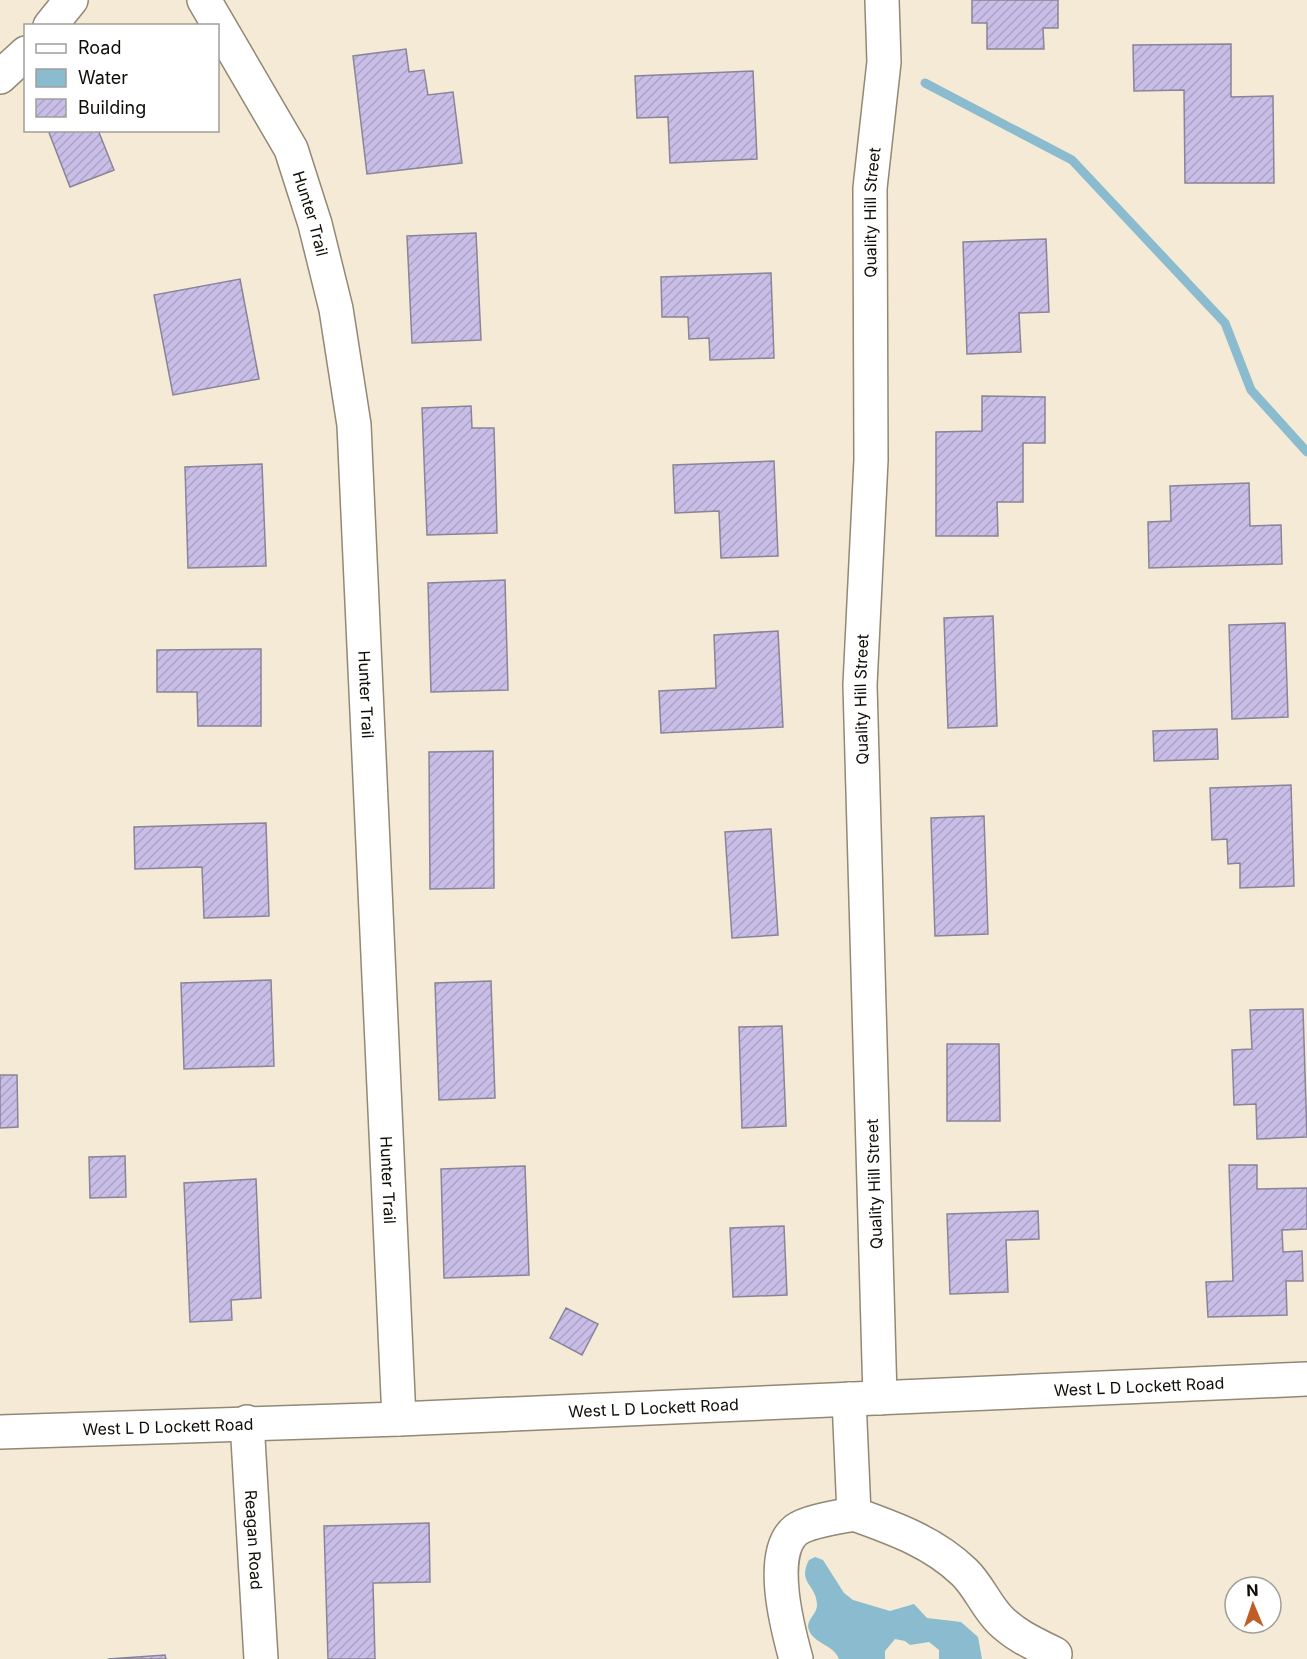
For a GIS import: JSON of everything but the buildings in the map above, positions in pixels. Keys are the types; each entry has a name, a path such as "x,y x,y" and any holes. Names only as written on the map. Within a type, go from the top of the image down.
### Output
{"street":[{"path":"52,24 71,0"},
{"name":"Hunter Trail","path":"204,0 218,24"},
{"name":"Quality Hill Street","path":"854,1514 865,1399 860,686 871,460 870,188 884,62 882,0"},
{"name":"Hunter Trail","path":"219,26 291,149 315,224 336,309 354,425 399,1419"},
{"path":"0,77 24,55"},
{"name":"West L D Lockett Road","path":"0,1432 247,1422 399,1419 1307,1379"},
{"name":"Reagan Road","path":"247,1422 261,1659"},
{"path":"796,1659 784,1619 780,1572 787,1545 796,1530 827,1519 854,1514 901,1531 936,1550 965,1572 999,1619 1019,1636 1055,1654"}],"water":[{"path":"815,1557 823,1560 844,1593 853,1600 890,1611 914,1604 927,1618 961,1622 978,1637 982,1659 939,1659 939,1650 929,1642 910,1645 905,1641 895,1639 885,1651 885,1659 839,1659 832,1650 811,1635 808,1626 817,1604 805,1574 809,1560"}],"waterway":[{"path":"925,83 1072,160 1225,323 1251,390 1307,452"}]}
